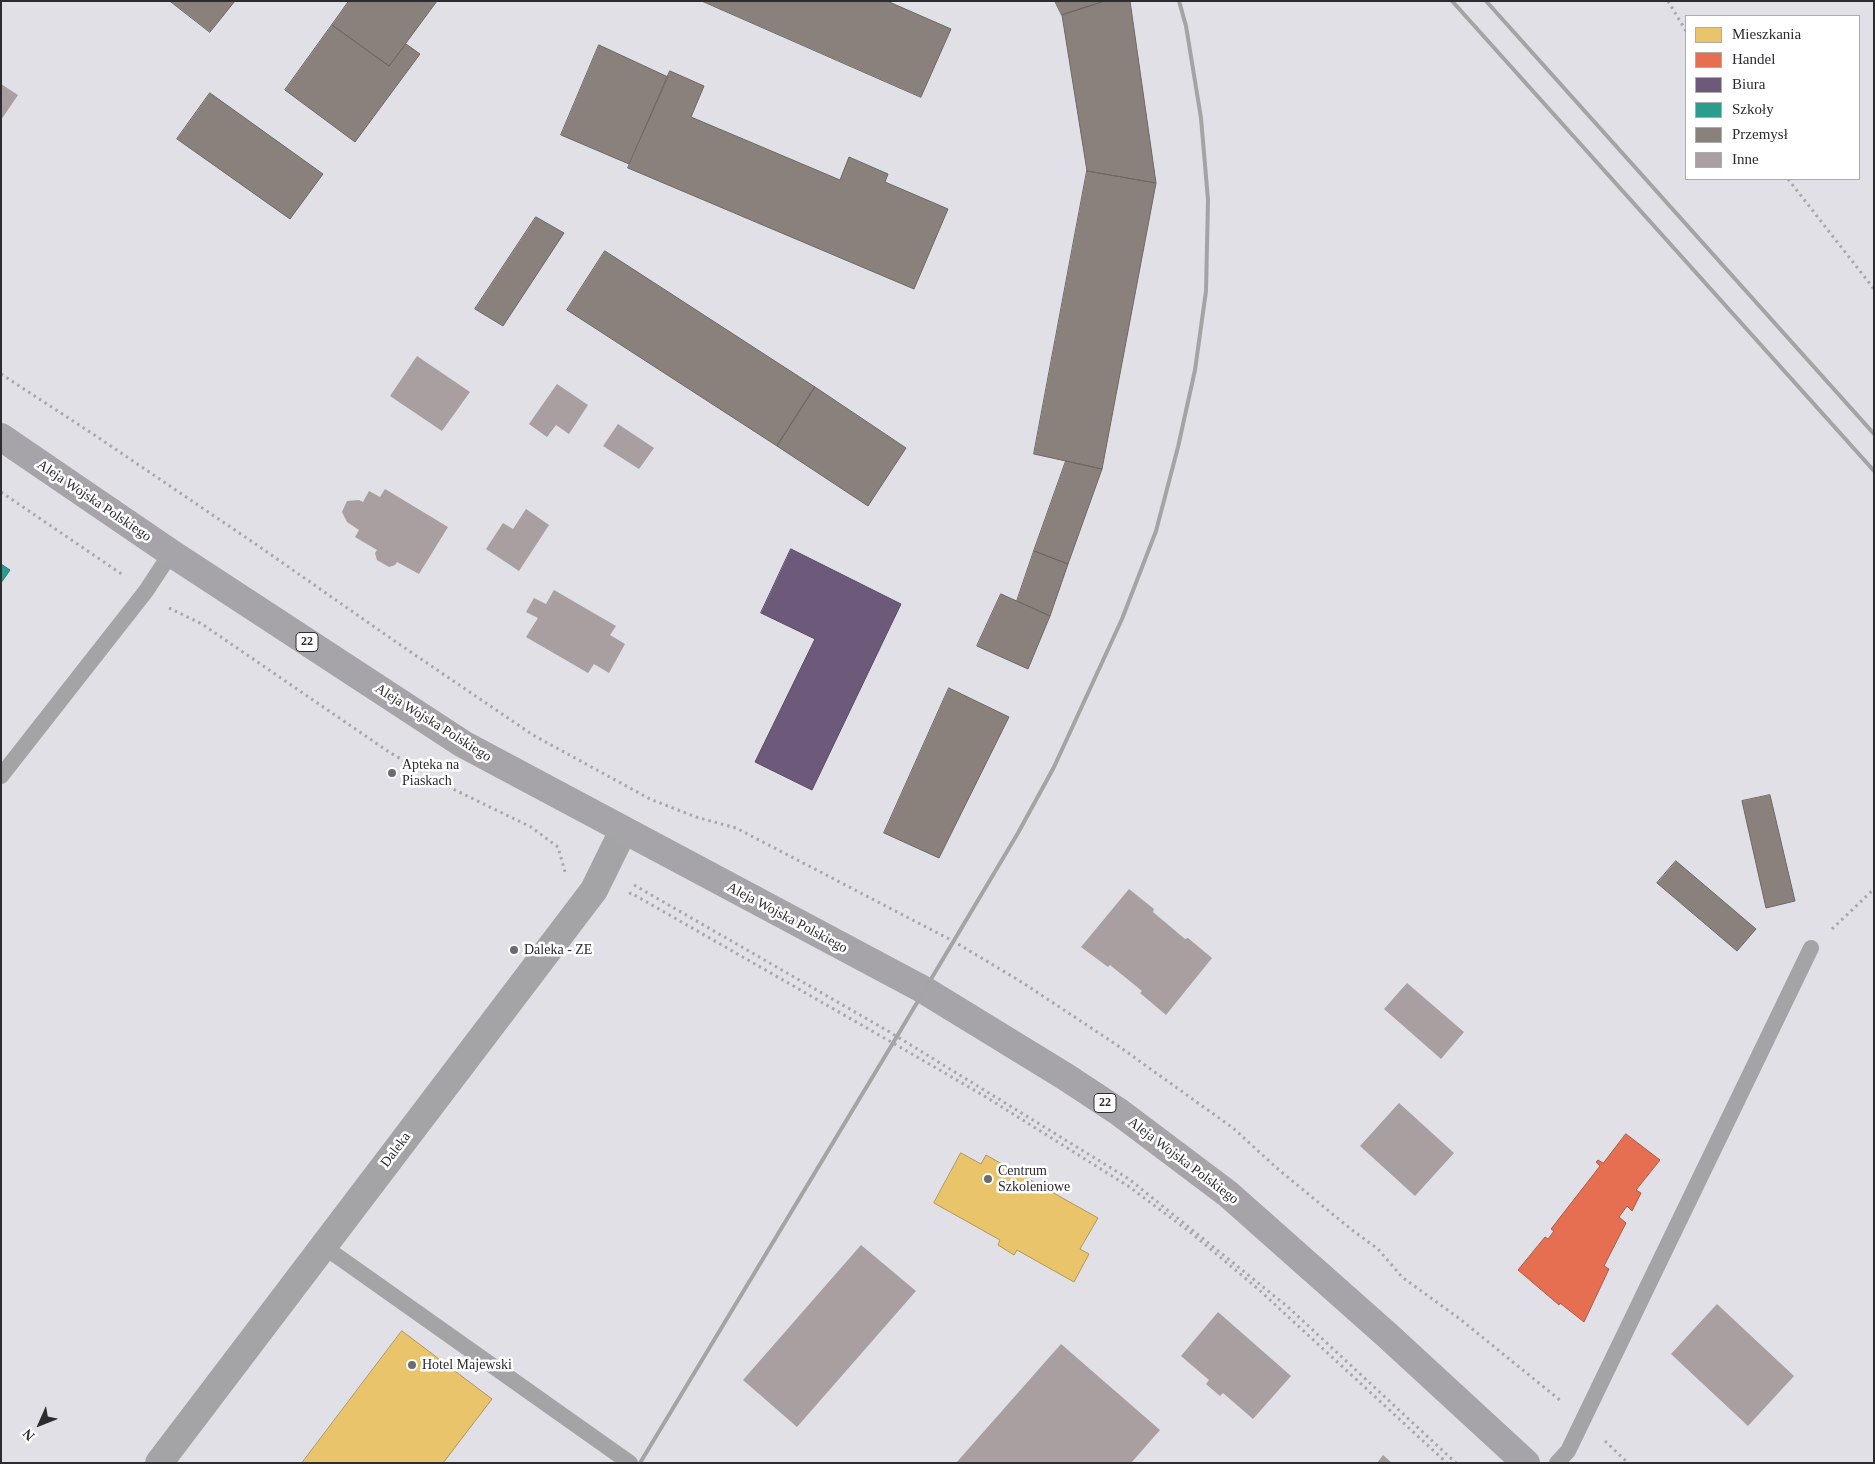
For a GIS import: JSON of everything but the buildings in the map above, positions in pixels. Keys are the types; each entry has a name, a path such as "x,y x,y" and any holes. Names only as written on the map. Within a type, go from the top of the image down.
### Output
{"main road":[{"name":"Aleja Wojska Polskiego","path":"1,437 170,553 463,744 924,990 1066,1077 1119,1112 1228,1194 1387,1335 1526,1463"}],"street":[{"name":"Daleka","path":"159,1463 323,1246 601,895 623,831"}],"lane":[{"path":"1,776 146,591 170,553"},
{"path":"1557,1463 1568,1450 1811,948"},
{"path":"323,1246 630,1463"}],"path":[{"path":"1668,1 1685,29"},
{"path":"1789,180 1874,289"},
{"path":"1,492 174,612 202,624 389,752 455,790 531,827 558,848 566,875 615,903 631,893 986,1097 1128,1186 1190,1232 1257,1288 1447,1463"},
{"path":"601,895 632,884 888,1032 1130,1179 1288,1307 1456,1463"},
{"path":"1811,948 1874,890"}],"railway":[{"path":"640,1463 1018,833 1054,767 1122,619 1156,531 1178,447 1195,370 1206,291 1208,200 1201,118 1186,26 1179,1"},
{"path":"1452,1 1874,471"},
{"path":"1486,1 1874,434"}],"place":[{"name":"Apteka na Piaskach","path":"392,773"},
{"name":"Daleka - ZE","path":"514,950"},
{"name":"Centrum Szkoleniowe","path":"988,1179"},
{"name":"Hotel Majewski","path":"412,1365"}]}
